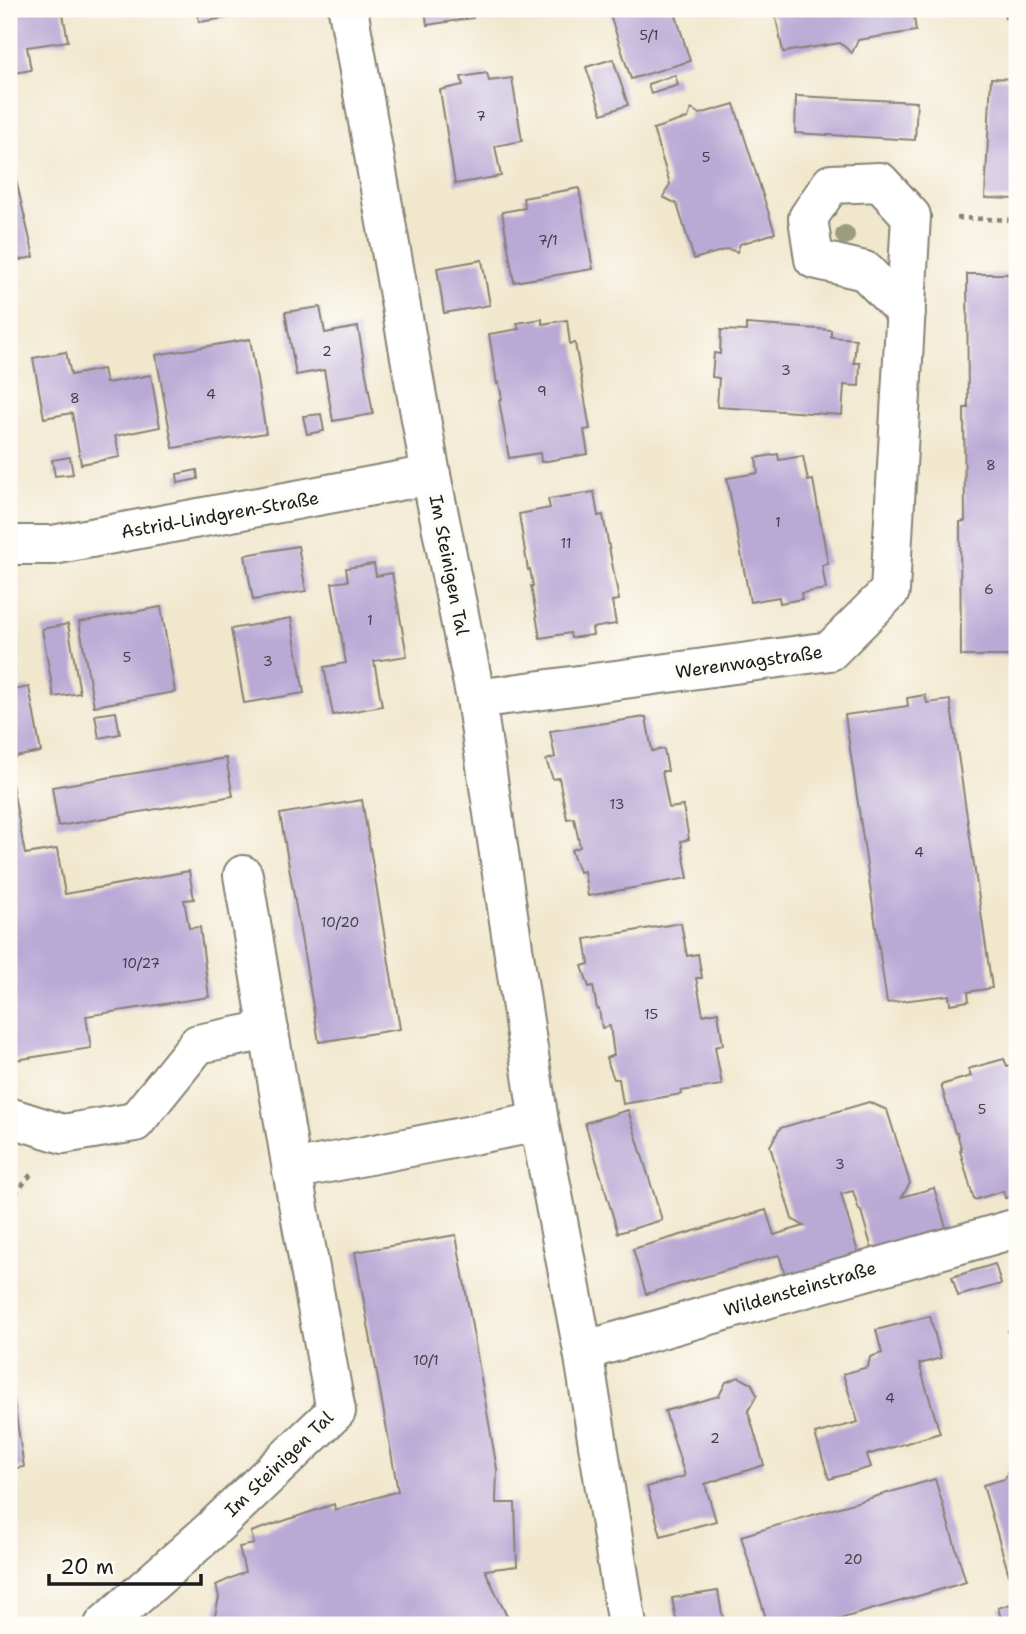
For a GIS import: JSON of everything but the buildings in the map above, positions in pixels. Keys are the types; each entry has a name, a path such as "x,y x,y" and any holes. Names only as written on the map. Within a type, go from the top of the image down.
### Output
{"street":[{"name":"Im Steinigen Tal","path":"348,9 431,475 476,699 539,1122 583,1351 627,1625"},
{"path":"906,313 865,271 814,259 808,218 831,184 880,182 911,216"},
{"name":"Werenwagstraße","path":"476,699 830,652 890,591 911,216"},
{"name":"Astrid-Lindgren-Straße","path":"9,545 52,545 431,475"},
{"name":"Im Steinigen Tal","path":"104,1625 210,1531 336,1411 292,1170 243,875"},
{"path":"9,1117 63,1134 135,1122 198,1044 269,1030"},
{"path":"292,1170 539,1122"},
{"name":"Wildensteinstraße","path":"583,1351 1017,1228"}],"path":[{"path":"911,216 1017,220"}]}
